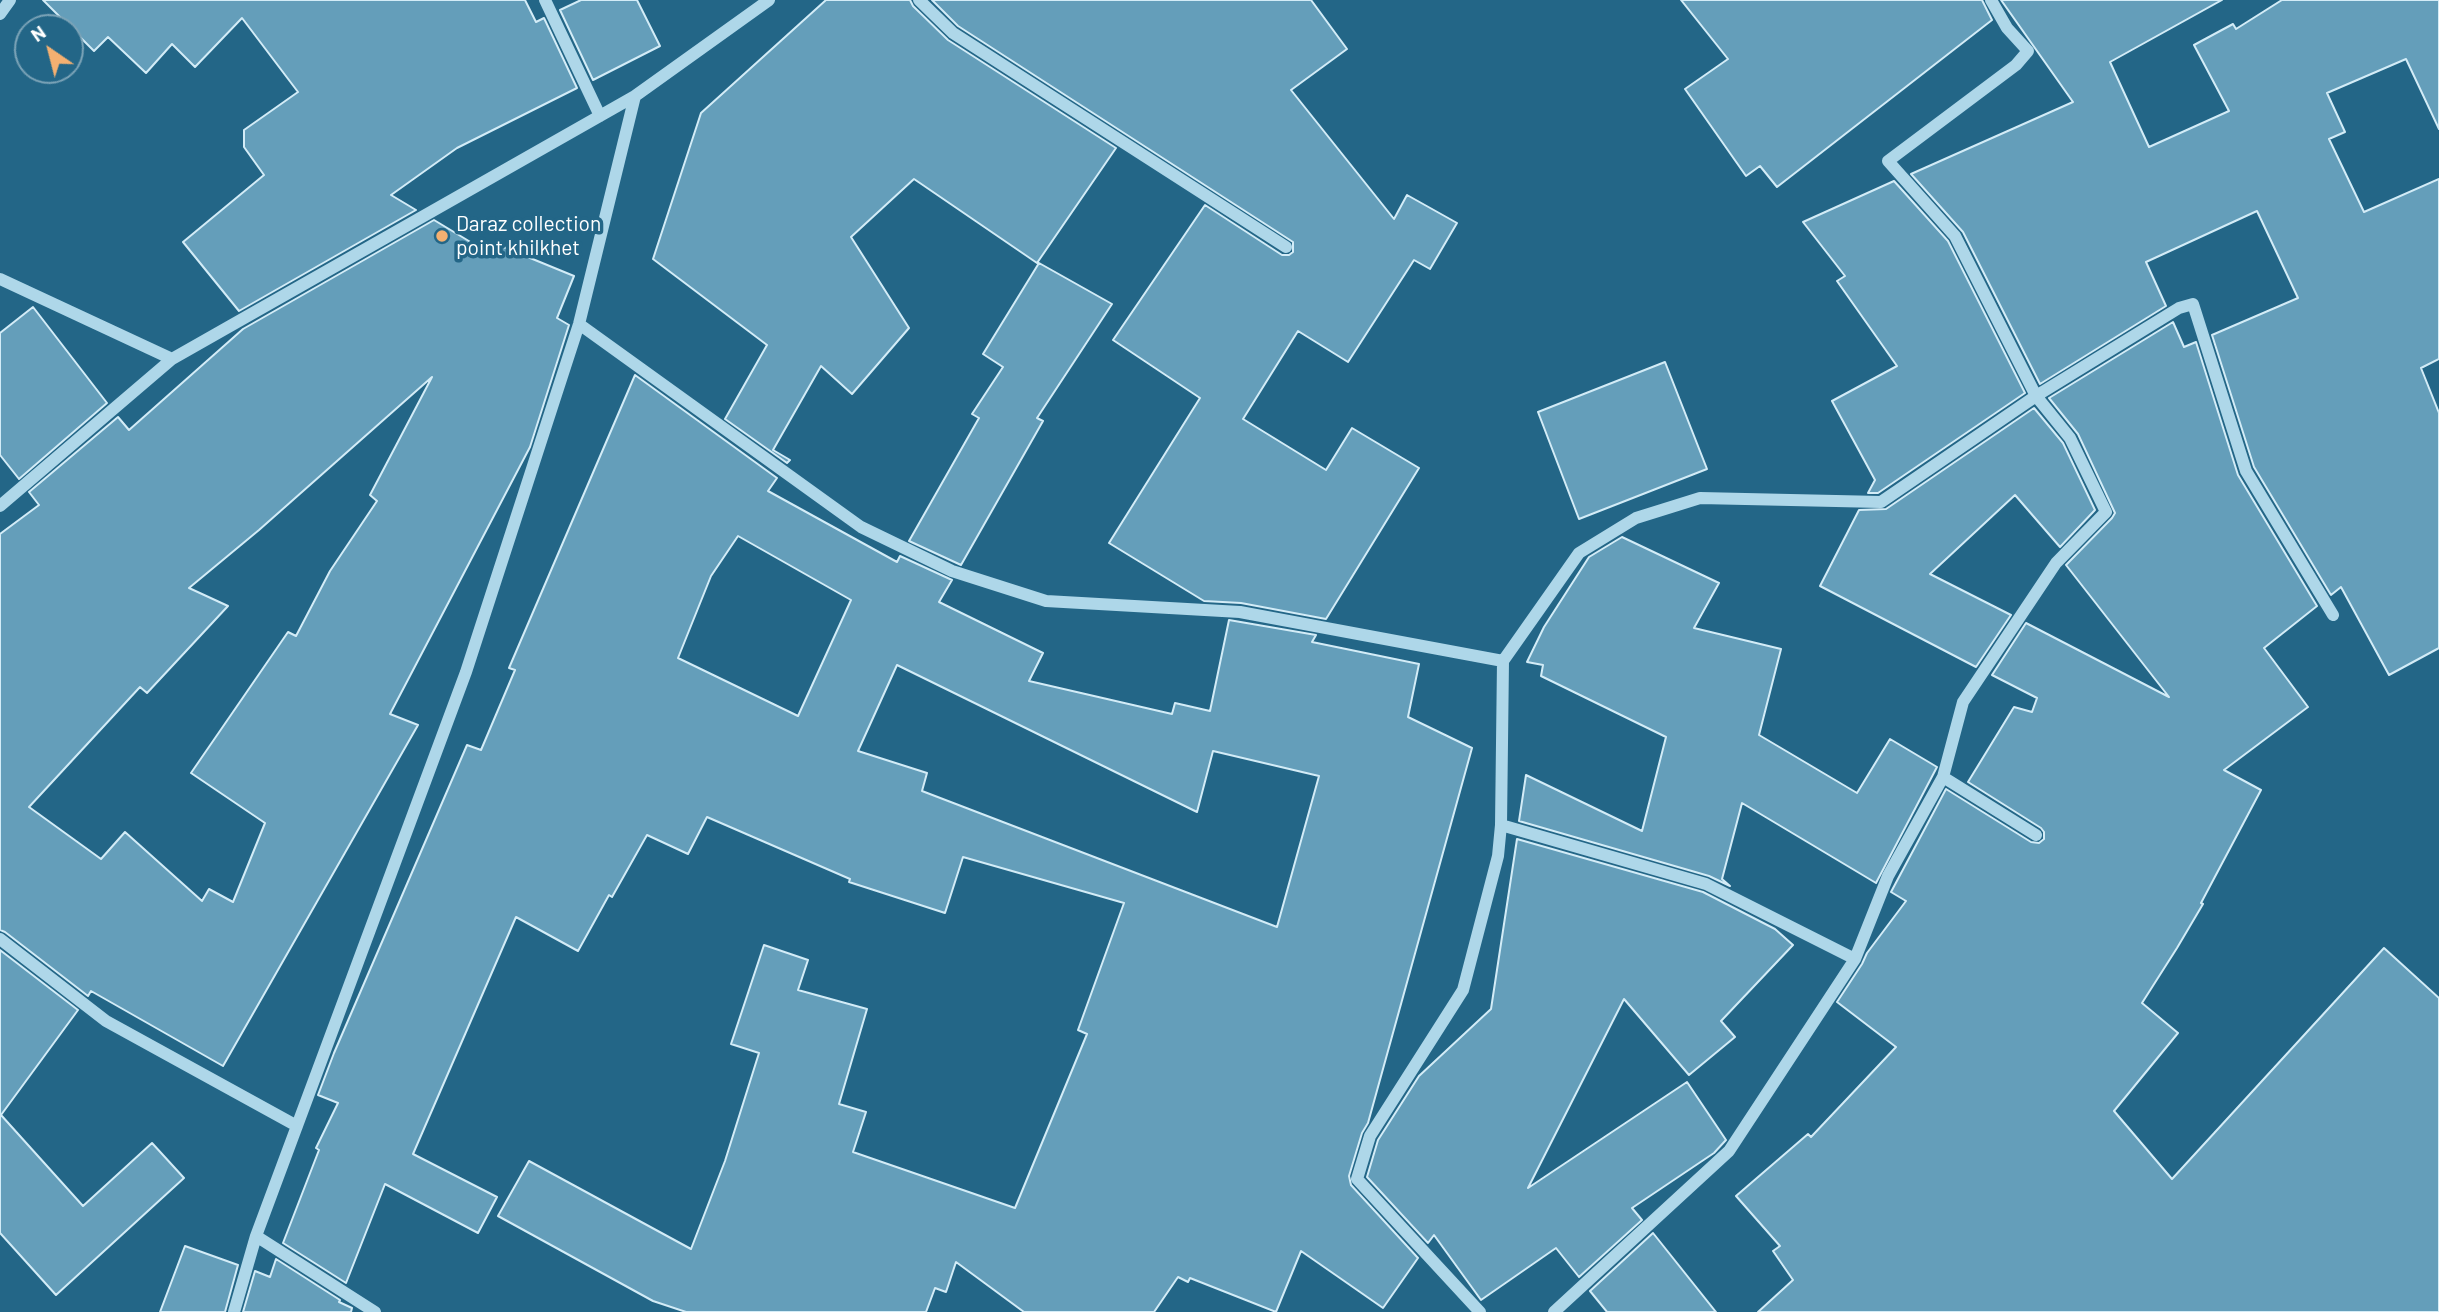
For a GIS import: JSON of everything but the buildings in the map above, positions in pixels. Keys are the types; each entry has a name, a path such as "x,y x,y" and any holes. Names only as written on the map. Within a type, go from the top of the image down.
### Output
{"street":[{"path":"0,15 10,0"},
{"path":"545,0 600,117"},
{"path":"0,506 173,359 635,96 769,0"},
{"path":"919,0 953,33 1286,247"},
{"path":"1554,1312 1729,1152 1855,959 1888,876 1943,777 1963,702 2056,563 2106,512 2070,438 2036,396 1955,236 1888,161 2016,65 2028,51 2007,28 1991,0"},
{"path":"234,1312 256,1236 466,672 579,324 635,96"},
{"path":"0,279 173,359"},
{"path":"1480,1312 1357,1179 1370,1136 1464,990 1498,856 1501,825 1503,661 1579,554 1636,518 1700,498 1881,502 2036,396 2179,308 2193,304 2246,471 2333,615"},
{"path":"579,324 861,527 952,571 1046,601 1240,612 1503,661"},
{"path":"1943,777 2036,835"},
{"path":"1501,825 1706,884 1855,959"},
{"path":"0,939 106,1021 297,1126"},
{"path":"256,1236 375,1312"}],"place":[{"name":"Daraz collection point khilkhet","path":"442,236"}]}
